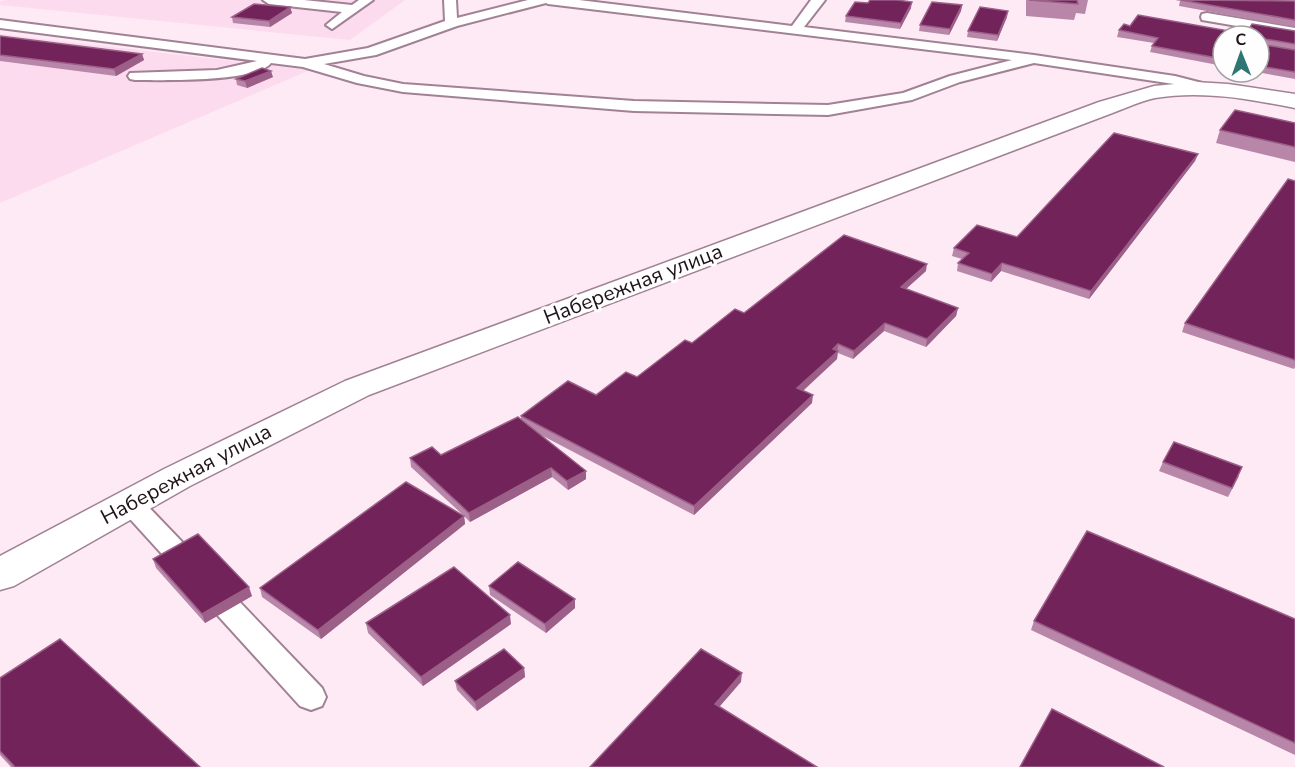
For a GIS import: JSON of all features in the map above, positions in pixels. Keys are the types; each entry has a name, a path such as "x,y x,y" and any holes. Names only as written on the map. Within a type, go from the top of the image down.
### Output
{"street":[{"name":"Набережная улица","path":"0,575 260,434 357,388 1107,107 1158,91 1205,88 1295,101"}],"lane":[{"path":"269,0 353,9"},
{"path":"332,26 367,0"},
{"path":"450,0 449,10 452,23"},
{"path":"305,63 371,52 452,23 545,0 1034,59 1174,80 1205,88"},
{"path":"796,30 806,17 808,8 819,0"},
{"path":"1207,17 1295,32"},
{"path":"0,24 305,63 362,80 403,88 634,106 828,110 907,97 955,79 1034,59"},
{"path":"1271,37 1295,41"},
{"path":"135,76 247,69 270,60"},
{"path":"130,503 311,697"}],"shaded area":[{"path":"5,0 405,0 350,40 0,5 0,2"},
{"path":"0,34 310,70 0,203"}],"building":[{"path":"870,0 912,2 901,23 846,16 855,2 868,3"},
{"path":"1029,0 1077,0 1078,4"},
{"path":"1181,0 1295,1 1295,20"},
{"path":"932,2 962,5 950,29 920,25"},
{"path":"254,4 290,7 269,21 232,17"},
{"path":"980,7 1008,11 998,35 968,31"},
{"path":"1138,15 1211,28 1211,57 1152,46 1158,38 1119,30 1124,24 1130,26"},
{"path":"1271,27 1295,31 1295,44 1271,40"},
{"path":"0,36 142,54 114,69 0,55"},
{"path":"1271,46 1295,50 1295,72 1271,68"},
{"path":"262,68 271,71 245,81 236,79"},
{"path":"1235,110 1295,123 1295,147 1220,130"},
{"path":"1114,133 1198,154 1091,291 1002,263 992,274 958,263 969,253 954,248 977,225 1017,237"},
{"path":"1288,179 1295,181 1295,360 1185,323"},
{"path":"844,235 927,264 901,287 958,308 927,339 885,323 854,351 838,344 833,349 838,351 797,388 813,395 694,506 521,416 568,381 596,395 626,372 637,377 685,340 692,343 735,309 744,313"},
{"path":"518,417 586,471 567,481 551,468 469,513 410,458 432,447 441,455"},
{"path":"1174,442 1242,467 1232,488 1163,462"},
{"path":"406,482 464,516 318,630 260,588"},
{"path":"1087,531 1295,619 1295,743 1034,621"},
{"path":"198,534 249,587 202,614 153,559"},
{"path":"518,562 575,599 545,624 489,586"},
{"path":"454,567 510,615 421,677 366,623"},
{"path":"60,639 200,767 15,767 0,751 0,678"},
{"path":"504,649 524,668 475,702 455,681"},
{"path":"701,649 742,673 715,704 817,767 590,767"},
{"path":"1052,709 1164,767 1020,767"}]}
